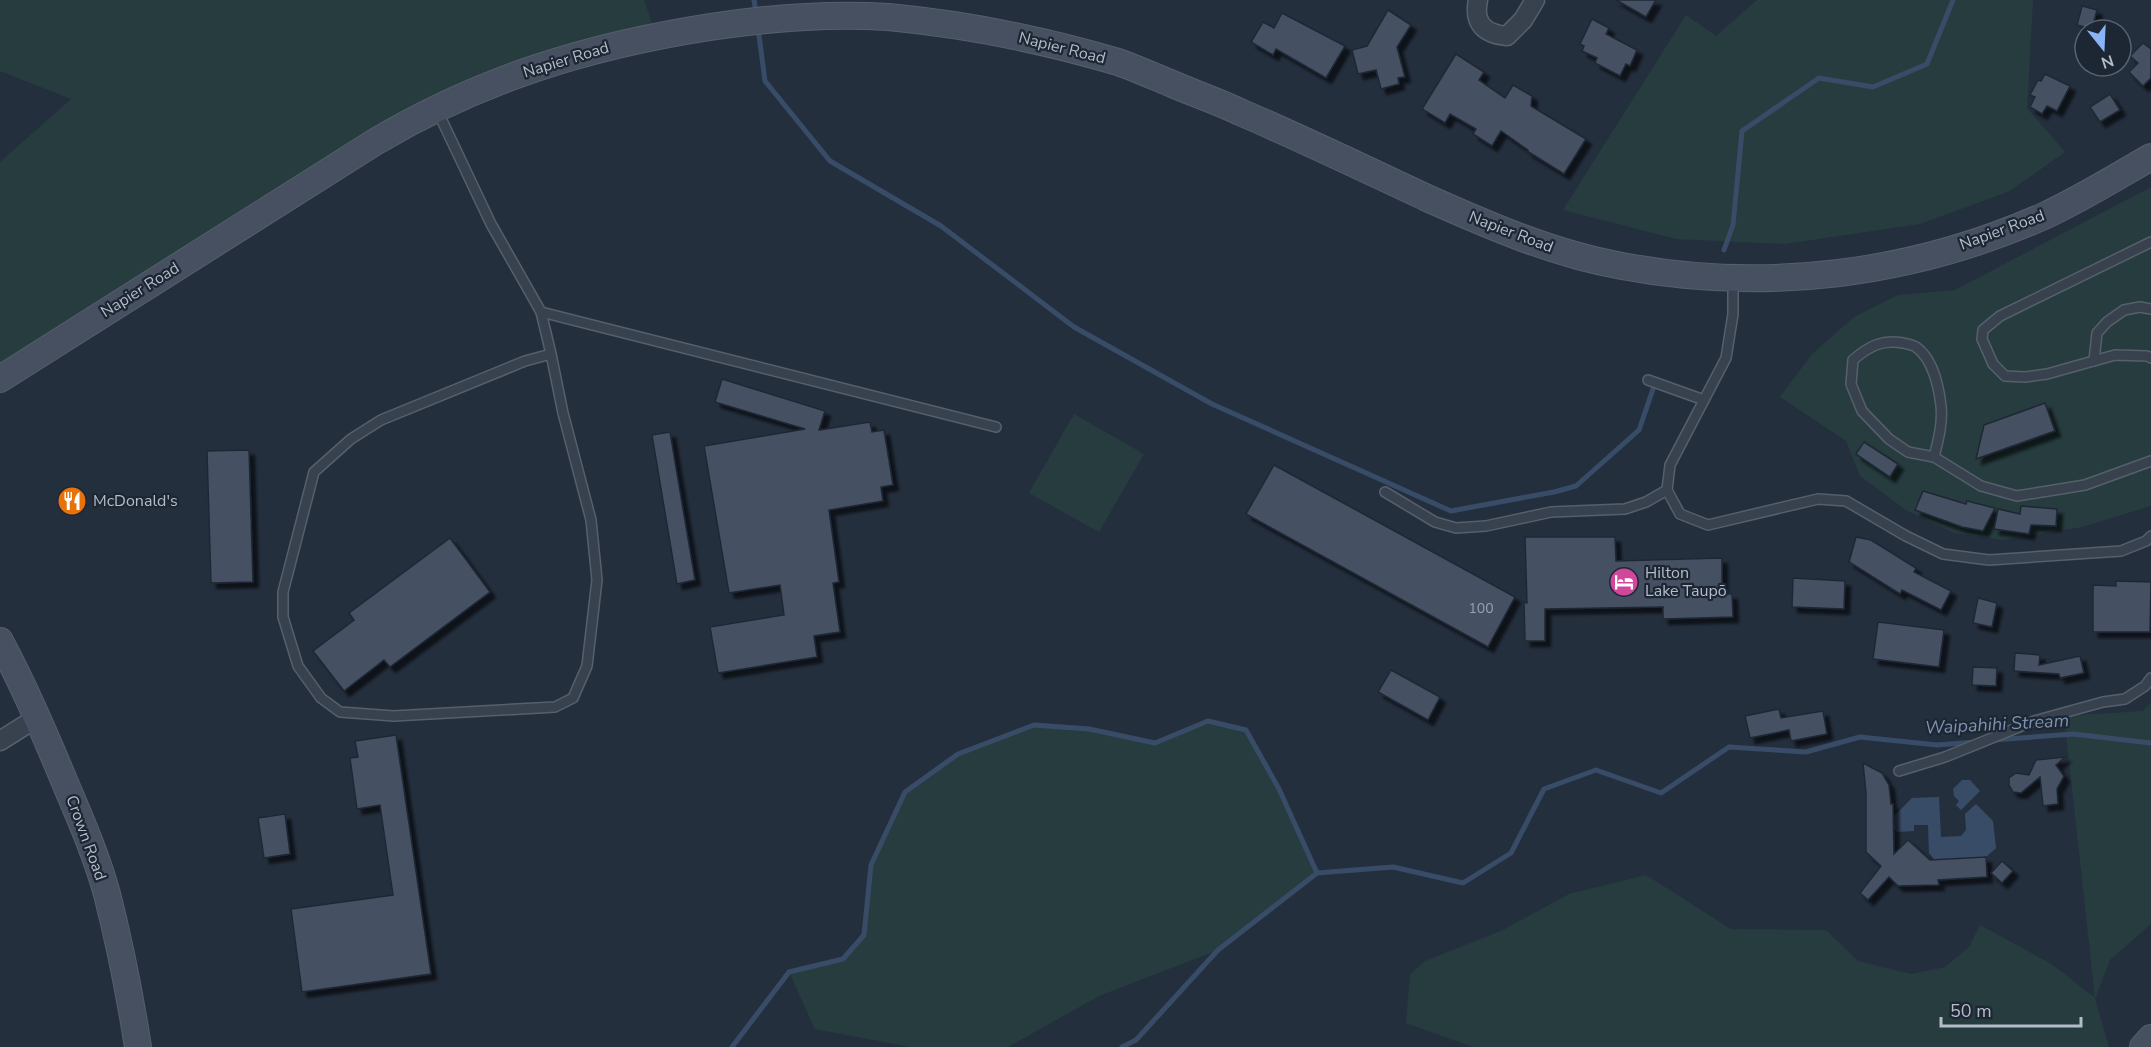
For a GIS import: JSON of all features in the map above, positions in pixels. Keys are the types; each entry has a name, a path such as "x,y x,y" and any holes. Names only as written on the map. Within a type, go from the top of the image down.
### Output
{"main road":[{"name":"Napier Road","path":"0,379 375,141 436,108 536,67 587,51 650,36 808,16 885,17 953,25 1007,34 1121,63 1237,110 1468,216 1561,251 1647,271 1733,279 1801,278 1898,265 2002,233 2047,214 2151,157"},
{"path":"0,397 50,365 111,308"},
{"name":"Crown Road","path":"0,641 38,717 88,837 106,893 127,979 138,1047"},
{"path":"2143,1047 2151,1038"}],"street":[{"path":"1478,0 1476,10 1479,21 1486,32 1507,36 1523,20 1534,0"},
{"path":"0,741 38,717"}],"lane":[{"path":"436,108 491,224 541,312 551,354 563,413 591,520 597,580 587,666 573,698 555,707 394,716 340,712 321,698 297,666 283,617 283,592 314,472 351,439 381,420 525,361 551,354"},
{"path":"2151,242 2000,316 1983,330 1982,339 1993,364 2005,376 2025,377 2047,374 2115,355 2151,358"},
{"path":"1733,279 1732,314 1726,358 1670,465 1667,490 1680,513 1708,525 1818,499 1846,501 1906,536 1943,554 1989,560 2121,551 2146,541 2151,536"},
{"path":"2094,361 2097,333 2108,322 2124,309 2140,307 2151,309"},
{"path":"541,312 996,427"},
{"path":"1934,457 1942,408 1928,362 1916,346 1886,340 1863,351 1853,360 1851,384 1862,411 1889,439 1908,452 1934,457 1981,486 2017,496 2085,485 2151,462"},
{"path":"1648,380 1704,400"},
{"path":"1385,492 1436,522 1456,528 1486,526 1551,512 1625,509 1646,502 1667,490"},
{"path":"1899,771 1945,757 2034,721 2103,702 2125,699 2145,686 2151,678"}],"green space":[{"path":"0,0 644,0 655,31 441,105 0,380 0,162 71,99 0,71"},
{"path":"1757,0 2033,0 2027,108 2065,152 2010,191 1920,224 1785,244 1676,239 1563,210 1686,15 1716,36"},
{"path":"2151,187 2151,506 2082,527 2003,540 1954,533 1906,510 1860,476 1846,441 1780,397 1812,354 1854,317 1898,295 1955,290"},
{"path":"1074,414 1144,454 1099,532 1029,493"},
{"path":"2151,702 2151,924 2110,960 2095,999 2109,1047 1473,1047 1406,1023 1410,974 1425,961 1503,930 1569,894 1646,875 1731,929 1826,930 1858,961 1911,974 1945,967 1969,947 1980,925 2053,965 2095,998 2064,716 2143,711"},
{"path":"1208,721 1246,730 1279,789 1317,873 1218,950 1099,996 1008,1047 910,1047 815,1029 789,972 843,959 864,935 871,865 905,792 958,754 1034,725 1089,729 1155,743"}],"water":[{"path":"1962,780 1970,780 1980,791 1961,810 1956,805 1959,801 1954,796 1953,789"},
{"path":"1939,797 1941,837 1961,836 1966,830 1965,814 1976,804 1993,821 1996,848 1986,857 1935,860 1929,853 1928,825 1914,825 1914,831 1897,832 1893,828 1893,817 1912,798"}],"building":[{"path":"1616,0 1656,0 1646,17"},
{"path":"2082,6 2097,10 2095,18 2079,18"},
{"path":"1388,10 1411,25 1397,47 1405,77 1398,78 1399,84 1381,89 1376,70 1358,74 1352,50 1367,46"},
{"path":"1282,13 1345,46 1326,78 1276,49 1273,55 1251,42 1263,22 1274,28"},
{"path":"1592,19 1609,28 1606,34 1637,50 1630,66 1626,64 1620,76 1595,63 1597,58 1582,51 1584,46 1580,44"},
{"path":"2143,43 2151,49 2151,78 2143,86 2133,76 2133,68 2138,63 2133,59 2133,53"},
{"path":"1456,54 1484,72 1479,80 1505,98 1513,85 1532,96 1531,106 1586,139 1564,174 1527,151 1501,131 1492,146 1473,134 1476,129 1450,114 1445,123 1422,109"},
{"path":"2045,74 2070,86 2057,111 2047,106 2042,114 2030,107 2035,97 2030,95 2038,80 2041,81"},
{"path":"2110,94 2120,110 2100,122 2090,107"},
{"path":"722,379 825,411 819,430 870,422 872,432 884,430 893,485 881,487 883,501 829,510 839,582 833,583 840,632 814,636 817,657 718,673 710,627 784,615 780,585 729,593 704,446 805,429 715,402"},
{"path":"2045,403 2055,431 1976,459 1984,425"},
{"path":"670,432 695,580 677,584 652,435"},
{"path":"1864,442 1898,464 1890,477 1856,454"},
{"path":"249,450 253,582 211,583 207,451"},
{"path":"1274,465 1515,597 1488,647 1246,514"},
{"path":"1923,491 1966,504 1967,501 1995,508 1983,531 1962,527 1915,510"},
{"path":"2021,506 2057,509 2056,526 2031,525 2029,534 1994,529 1998,509 2020,514"},
{"name":"Hilton Lake Taupō","path":"1525,537 1615,537 1616,561 1722,558 1722,594 1732,594 1733,617 1663,619 1663,607 1545,609 1545,641 1525,641 1524,602 1527,603"},
{"path":"1856,537 1871,540 1916,568 1914,572 1951,591 1941,610 1902,590 1900,594 1849,562"},
{"path":"450,538 490,592 390,667 384,660 344,691 313,651 354,620 349,613"},
{"path":"1793,578 1845,581 1844,609 1792,607"},
{"path":"2116,581 2151,582 2150,632 2093,632 2093,585 2116,586"},
{"path":"1978,598 1997,603 1992,627 1973,623"},
{"path":"1878,622 1944,630 1939,667 1873,659"},
{"path":"2015,653 2040,655 2039,665 2080,656 2084,673 2060,678 2059,674 2014,671"},
{"path":"1973,667 1997,668 1996,686 1972,685"},
{"path":"1391,670 1440,697 1428,720 1378,692"},
{"path":"1779,709 1781,718 1823,711 1827,734 1791,741 1789,730 1750,738 1745,716"},
{"path":"396,735 431,974 302,992 291,909 393,895 380,805 357,809 350,758 358,757 355,741"},
{"path":"2065,757 2056,765 2064,776 2057,789 2058,804 2043,806 2040,777 2021,793 2013,792 2009,785 2009,778 2016,773 2029,775 2036,760"},
{"path":"1863,763 1882,773 1889,785 1891,804 1893,804 1894,854 1908,840 1930,860 1986,857 1987,877 1938,880 1939,885 1898,886 1889,877 1868,900 1860,893 1881,866 1866,852 1866,793"},
{"path":"285,814 290,854 264,858 258,818"},
{"path":"2002,861 2013,871 2002,883 1991,873"}],"waterway":[{"path":"754,0 756,13"},
{"path":"1724,250 1733,225 1742,131 1819,78 1873,87 1927,64 1953,0"},
{"path":"758,28 765,81 830,161 941,226 1074,327 1212,404 1451,511 1576,486 1639,430 1653,389"},
{"path":"732,1047 789,972 843,959 864,935 871,865 905,792 958,754 1034,725 1089,729 1155,743 1208,721 1246,730 1279,789 1317,873"},
{"name":"Waipahihi Stream","path":"1994,740 2073,734 2151,743"},
{"name":"Waipahihi Stream","path":"1122,1047 1136,1040 1218,950 1317,873 1393,867 1463,883 1511,853 1544,789 1596,770 1661,793 1729,747 1806,752 1860,737 1937,745 1976,742"}],"place":[{"name":"McDonald's","path":"72,501"},
{"name":"Hilton Lake Taupō","path":"1624,582"}]}
